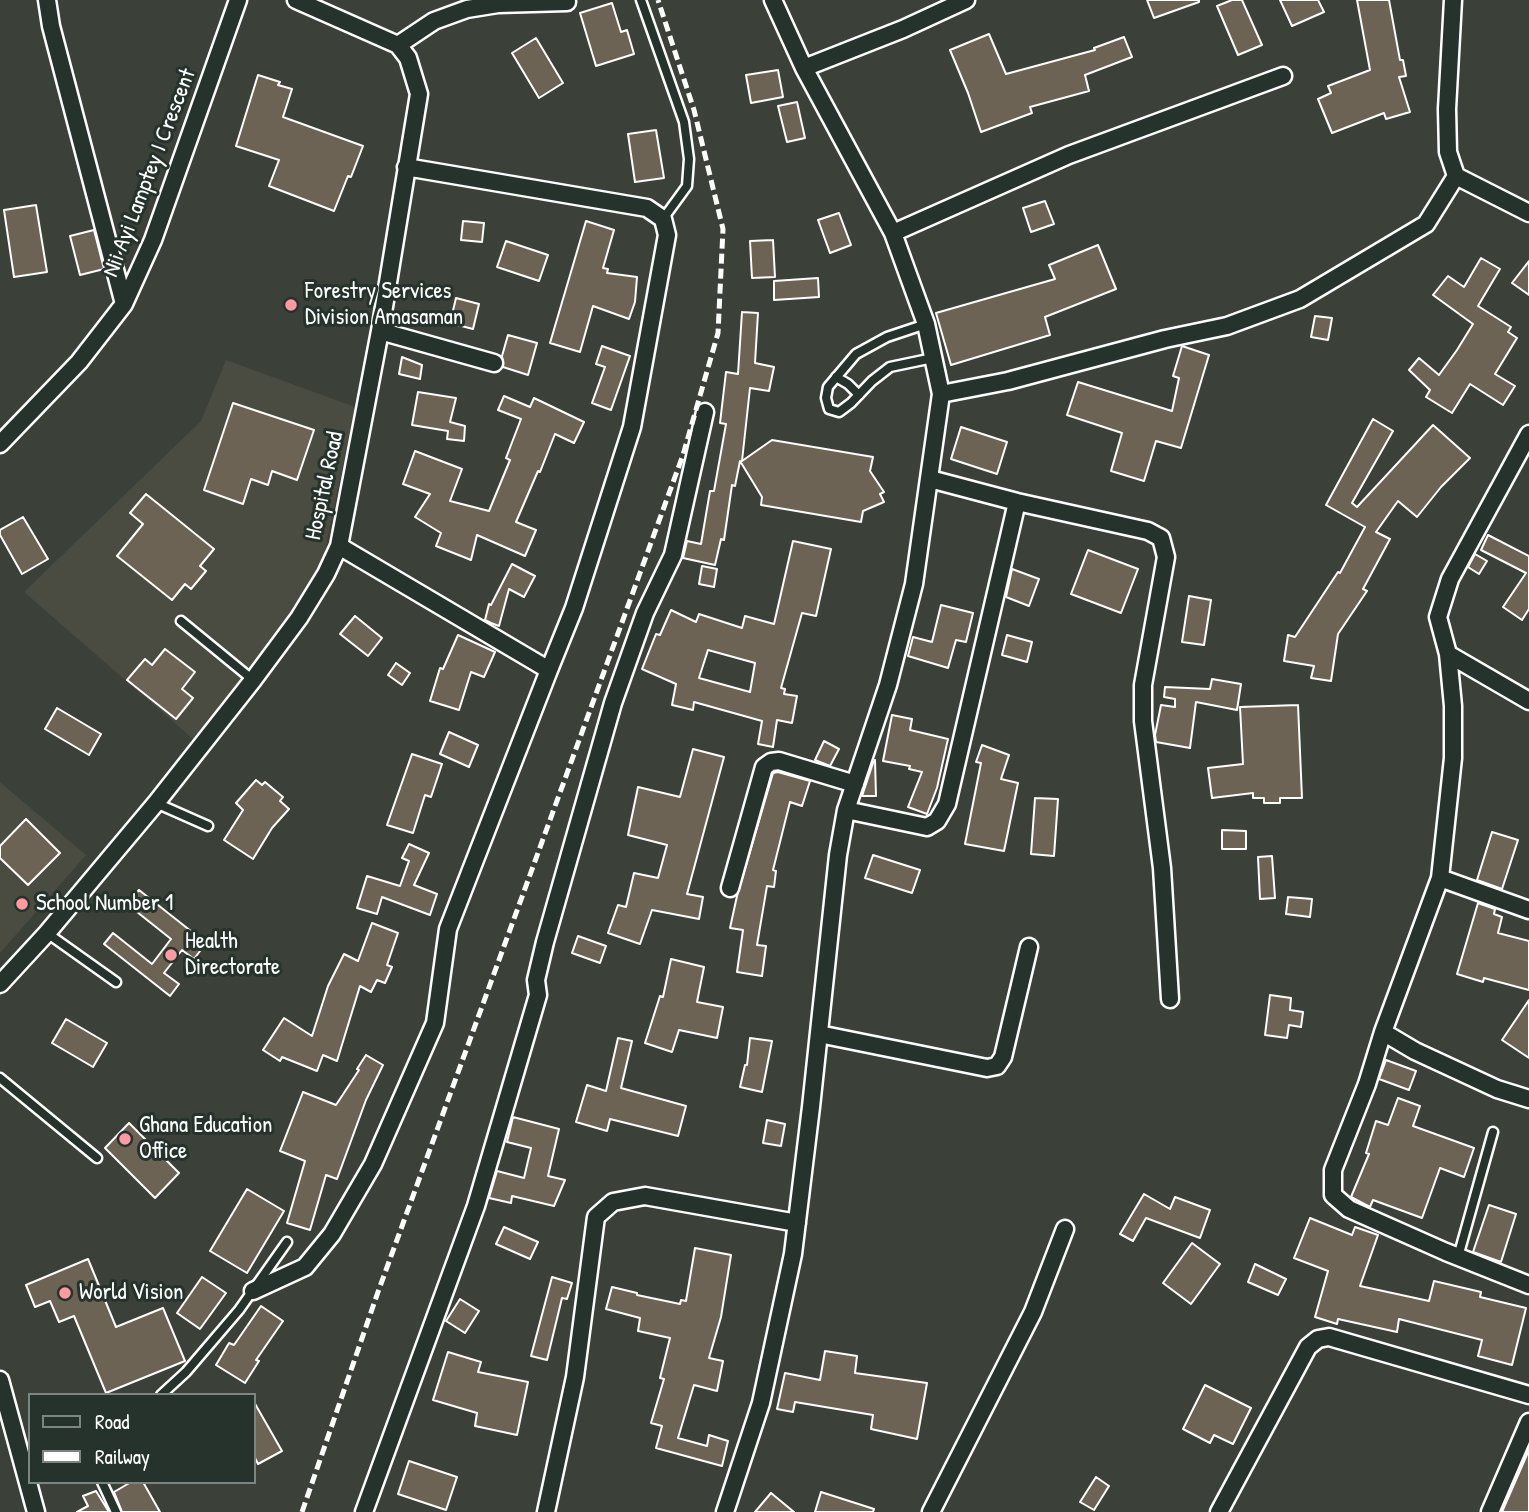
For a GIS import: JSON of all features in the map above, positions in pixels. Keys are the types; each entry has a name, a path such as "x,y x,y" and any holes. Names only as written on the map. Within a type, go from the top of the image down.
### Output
{"street":[{"path":"47,0 51,26 124,304"},
{"name":"Nii Ayi Lamptey I Crescent","path":"0,444 79,362 124,304 153,240 238,0"},
{"path":"296,0 398,45 434,21 467,9 498,4 567,2"},
{"path":"725,1512 761,1403 793,1254 838,855 846,810 888,685 914,584 941,394 926,324 893,233 804,68 773,0"},
{"path":"804,68 904,29 966,0"},
{"path":"1453,0 1447,109 1448,152 1456,176 1529,213"},
{"name":"Hospital Road","path":"0,984 47,933 156,803 253,680 299,618 326,574 339,546 380,331 419,94 408,58 398,45"},
{"path":"893,233 1069,155 1283,76"},
{"path":"253,1291 304,1267 332,1234 373,1164 435,1023 448,929 574,608 632,427 667,235 663,219 647,208 406,167"},
{"path":"941,394 1008,381 1165,339 1227,326 1300,299 1426,224 1456,176"},
{"path":"380,331 494,363"},
{"path":"364,1512 476,1206 538,995 536,980 545,942 613,703 645,613 673,555 705,412"},
{"path":"1529,434 1524,452 1450,579 1438,617 1448,654 1453,706 1453,758 1440,878 1334,1170 1333,1195 1349,1209 1529,1285"},
{"path":"930,479 1017,502 1148,531 1161,538 1166,557 1143,685 1143,721 1162,868 1170,999"},
{"path":"846,810 927,827 937,821 947,804 1017,502"},
{"path":"339,546 549,670"},
{"path":"1448,654 1529,701"},
{"path":"730,888 764,767 779,761 855,784"},
{"path":"1440,878 1529,910"},
{"path":"819,1034 988,1068 997,1066 1003,1057 1029,947"},
{"path":"1383,1032 1415,1051 1497,1089 1529,1099"},
{"path":"546,1512 575,1377 596,1217 614,1202 645,1196 797,1223"},
{"path":"931,1512 1032,1312 1065,1229"},
{"path":"1222,1511 1308,1347 1318,1339 1329,1337 1529,1395"},
{"path":"0,1380 24,1447 28,1469"},
{"path":"1490,1512 1529,1422"},
{"path":"31,1484 36,1512"}],"lane":[{"path":"641,0 684,122 689,159 687,186 663,219"},
{"path":"926,324 887,337 856,354 828,387 826,398 829,409 839,412 890,367 933,358"},
{"path":"836,377 859,395"},
{"path":"181,621 253,680"},
{"path":"156,803 208,826"},
{"path":"47,933 116,982"},
{"path":"0,1078 97,1158"},
{"path":"1458,1257 1493,1132"},
{"path":"163,1393 186,1372 253,1291 287,1242"},
{"path":"103,1484 116,1512"}],"shaded area":[{"path":"226,360 355,407 321,569 307,603 193,739 24,592 201,421"},
{"name":"School Number 1","path":"0,782 86,855 0,953"}],"building":[{"path":"1147,0 1199,0 1199,2 1154,18"},
{"path":"1232,0 1242,0 1262,45 1238,55 1217,6"},
{"path":"1280,0 1318,0 1324,12 1292,26"},
{"path":"1357,0 1389,0 1400,60 1403,60 1406,76 1399,77 1410,112 1386,119 1384,113 1332,133 1318,99 1331,93 1328,86 1370,70"},
{"path":"612,3 621,32 627,30 634,54 596,66 580,13"},
{"path":"989,34 1006,74 1095,50 1094,48 1124,37 1132,57 1085,75 1089,91 1030,107 1032,113 981,132 950,50"},
{"path":"536,38 563,83 539,98 512,53"},
{"path":"778,70 783,97 751,103 746,75"},
{"path":"258,75 292,89 283,117 363,146 334,211 269,186 279,160 236,146"},
{"path":"797,102 805,138 787,142 778,106"},
{"path":"656,130 664,178 635,182 628,134"},
{"path":"1045,201 1054,224 1031,232 1023,208"},
{"path":"36,205 47,272 14,277 4,210"},
{"path":"839,213 851,245 830,253 818,220"},
{"path":"463,221 484,223 482,242 461,240"},
{"path":"586,221 614,230 603,268 608,269 607,273 637,277 635,302 629,319 593,306 580,352 550,343"},
{"path":"94,230 104,269 80,275 70,236"},
{"path":"773,240 775,277 752,278 750,241"},
{"path":"506,241 548,255 539,281 497,267"},
{"path":"1098,245 1116,289 1045,317 1050,335 951,365 936,313 1055,279 1049,265"},
{"path":"1481,258 1500,269 1478,306 1511,327 1508,332 1517,338 1495,374 1515,386 1503,405 1470,384 1452,413 1426,397 1430,390 1409,370 1419,358 1439,375 1457,350 1473,324 1433,295 1448,276 1464,287"},
{"path":"1529,261 1529,295 1512,283"},
{"path":"818,278 819,297 774,300 774,281"},
{"path":"456,298 479,304 473,329 450,323"},
{"path":"742,312 758,313 755,363 774,367 769,391 750,388 742,461 772,440 873,457 870,471 884,492 880,494 884,502 863,511 861,522 761,505 762,497 740,461 735,486 732,485 724,540 721,539 715,565 683,558 687,541 701,544 710,491 714,491 726,424 720,423 726,372 738,374"},
{"path":"1315,316 1332,318 1328,340 1311,337"},
{"path":"508,335 537,343 528,375 503,367 502,356"},
{"path":"602,346 630,356 611,410 592,403 605,367 596,364"},
{"path":"1182,346 1209,355 1181,448 1156,441 1144,481 1111,471 1122,433 1067,415 1078,382 1172,411 1179,378 1173,376"},
{"path":"402,357 422,365 420,379 399,374"},
{"path":"418,392 456,398 450,422 465,426 464,441 447,439 448,431 412,425"},
{"path":"504,396 530,407 534,398 584,422 574,443 555,434 540,472 538,471 516,522 536,530 525,556 477,535 471,560 436,546 441,533 415,517 430,494 403,484 415,451 462,469 450,501 489,511 510,460 506,458 521,419 498,410"},
{"path":"233,403 314,430 297,480 272,471 268,485 251,479 243,504 204,490"},
{"path":"1373,419 1393,431 1352,503 1357,507 1433,425 1470,458 1441,487 1417,517 1398,501 1376,532 1390,539 1363,589 1367,591 1338,634 1331,681 1311,678 1314,666 1284,661 1288,635 1295,637 1338,572 1340,573 1365,527 1326,505"},
{"path":"961,427 1007,442 997,474 951,459"},
{"path":"146,494 214,549 200,566 206,571 191,589 185,584 172,600 117,556 143,524 130,513"},
{"path":"23,517 48,559 22,574 0,535 0,530"},
{"path":"1488,535 1529,556 1529,609 1522,620 1503,607 1526,573 1481,550"},
{"path":"793,541 831,549 816,616 802,613 781,688 785,689 784,694 797,696 792,723 777,720 773,747 758,744 762,721 694,702 693,710 672,705 676,684 642,669 656,634 660,635 671,610 696,622 699,614 742,628 745,616 774,624","holes":["708,650 755,663 750,692 699,678"]},
{"path":"1088,550 1138,569 1121,613 1071,594"},
{"path":"1475,554 1487,561 1479,574 1468,567"},
{"path":"512,564 535,576 524,597 509,589 499,626 485,620 489,604 491,605"},
{"path":"702,566 717,569 714,587 699,584"},
{"path":"1012,569 1039,579 1029,606 1006,597"},
{"path":"1189,596 1211,600 1204,645 1182,642"},
{"path":"941,605 973,613 966,642 956,640 948,668 908,656 913,637 932,642"},
{"path":"355,616 382,638 368,656 340,634"},
{"path":"458,635 495,652 484,677 471,672 459,710 430,701 440,668 443,669"},
{"path":"1007,635 1032,642 1027,662 1002,655"},
{"path":"165,649 195,672 182,689 193,698 176,719 127,680 145,659 152,665"},
{"path":"396,663 410,673 402,685 388,675"},
{"path":"1212,679 1241,684 1237,710 1196,702 1190,748 1156,742 1161,705 1175,707 1175,699 1164,697 1165,687 1210,689"},
{"path":"1298,705 1302,798 1280,798 1280,803 1264,803 1264,798 1253,798 1253,793 1212,798 1208,768 1243,764 1240,707"},
{"path":"57,708 101,734 89,755 45,729"},
{"path":"892,715 912,719 910,730 948,739 937,788 927,814 908,807 922,772 909,769 910,766 883,761"},
{"path":"449,732 478,745 469,767 440,754"},
{"path":"824,741 839,749 830,766 815,760"},
{"path":"982,745 1009,755 1001,779 1018,783 1004,851 965,844 981,763 976,762"},
{"path":"693,749 724,757 687,894 703,897 699,919 652,910 640,944 608,933 618,905 626,907 634,873 658,878 667,845 628,835 638,787 680,797"},
{"path":"412,754 442,764 431,797 425,795 413,833 387,825"},
{"path":"875,760 876,796 862,796 873,763"},
{"path":"773,773 810,781 802,806 790,802 773,870 776,871 774,887 767,886 757,945 766,946 762,976 737,972 743,930 730,928"},
{"path":"256,780 262,785 265,782 283,797 280,801 289,809 272,828 253,859 224,840 243,810 236,803"},
{"path":"1035,798 1058,799 1054,856 1031,854"},
{"path":"26,819 60,853 28,885 0,858 0,846"},
{"path":"1222,830 1246,831 1246,849 1222,849"},
{"path":"1492,832 1518,840 1502,889 1477,880"},
{"path":"409,844 429,853 414,885 437,894 430,915 382,897 377,914 357,908 367,876 400,886 409,861 402,858"},
{"path":"873,855 920,870 912,893 865,878"},
{"path":"1272,856 1275,898 1260,899 1258,857"},
{"path":"139,890 206,943 194,959 182,950 164,973 179,984 170,996 104,944 113,933 152,964 171,939 127,904"},
{"path":"1288,897 1312,899 1310,917 1286,914"},
{"path":"1478,903 1495,909 1494,914 1502,917 1498,933 1529,941 1529,990 1484,978 1483,982 1457,974"},
{"path":"372,923 398,933 387,965 392,967 385,983 377,980 371,992 360,986 337,1061 323,1055 317,1071 282,1057 280,1061 263,1050 284,1018 312,1036 328,986 344,954 358,961"},
{"path":"578,936 606,946 600,963 572,953"},
{"path":"671,959 704,967 697,1002 723,1007 717,1038 679,1030 672,1052 645,1043 660,996 663,997"},
{"path":"1270,995 1291,998 1290,1010 1303,1012 1301,1027 1289,1025 1287,1038 1265,1035"},
{"path":"1529,1000 1529,1058 1502,1040"},
{"path":"66,1019 107,1043 93,1067 52,1043"},
{"path":"618,1038 632,1041 621,1088 686,1106 678,1136 610,1119 607,1131 576,1122 587,1085 606,1091"},
{"path":"750,1038 772,1041 762,1092 740,1087 747,1065"},
{"path":"366,1055 383,1065 366,1100 337,1179 326,1175 310,1230 287,1223 305,1161 280,1151 303,1092 336,1105"},
{"path":"1386,1060 1416,1071 1409,1090 1379,1079"},
{"path":"1398,1098 1420,1106 1413,1126 1474,1148 1464,1177 1440,1168 1422,1218 1373,1200 1370,1207 1351,1197 1369,1154 1366,1153 1376,1121 1388,1125"},
{"path":"513,1117 559,1129 548,1176 565,1180 554,1206 512,1196 511,1203 489,1198 497,1171 524,1178 531,1148 507,1142"},
{"path":"767,1120 785,1124 781,1146 763,1143"},
{"path":"129,1123 179,1173 155,1198 105,1148"},
{"path":"247,1189 284,1211 247,1273 210,1251"},
{"path":"1144,1194 1170,1209 1175,1197 1210,1210 1200,1238 1146,1218 1133,1241 1120,1234"},
{"path":"1489,1205 1516,1214 1501,1262 1473,1252"},
{"path":"1310,1218 1352,1235 1355,1227 1378,1235 1360,1286 1429,1301 1434,1281 1481,1292 1480,1297 1526,1308 1512,1365 1478,1356 1482,1340 1399,1319 1397,1332 1338,1319 1337,1324 1315,1317 1328,1271 1294,1258"},
{"path":"504,1227 538,1242 530,1259 496,1244"},
{"path":"1192,1243 1220,1264 1191,1304 1163,1283"},
{"path":"695,1248 731,1255 721,1317 709,1358 723,1361 717,1391 694,1385 678,1438 707,1446 709,1435 728,1441 722,1466 656,1448 662,1426 651,1423 664,1379 660,1378 670,1338 638,1331 640,1318 606,1309 612,1287 680,1304 681,1300 686,1301"},
{"path":"88,1259 116,1327 163,1308 185,1361 106,1393 74,1316 59,1322 50,1301 35,1307 26,1285"},
{"path":"1255,1264 1286,1279 1278,1295 1248,1282"},
{"path":"202,1277 226,1293 200,1329 177,1313"},
{"path":"552,1277 572,1283 567,1299 562,1298 547,1360 531,1356"},
{"path":"460,1299 479,1311 465,1333 446,1321"},
{"path":"261,1306 283,1321 256,1360 259,1361 245,1383 216,1365 229,1343 234,1345"},
{"path":"825,1351 857,1356 855,1373 927,1383 917,1439 871,1429 873,1415 795,1402 793,1412 777,1409 785,1373 820,1380"},
{"path":"448,1352 481,1362 478,1372 528,1382 517,1435 475,1426 477,1413 433,1400"},
{"path":"1205,1385 1251,1408 1233,1444 1214,1435 1210,1443 1183,1429"},
{"path":"256,1406 282,1451 258,1464 256,1460"},
{"path":"1529,1450 1529,1512 1502,1512"},
{"path":"409,1461 457,1477 446,1510 398,1494"},
{"path":"1096,1477 1109,1486 1094,1510 1080,1502"},
{"path":"128,1484 144,1484 160,1512 122,1512 114,1492"},
{"path":"96,1491 109,1512 77,1512 88,1506 83,1496"},
{"path":"821,1492 874,1509 873,1512 815,1512"},
{"path":"771,1493 794,1512 755,1512"}],"railway":[{"path":"302,1512 378,1292 683,455 718,333 723,229 694,110 658,0"}],"place":[{"name":"Forestry Services Division Amasaman","path":"291,305"},
{"name":"School Number 1","path":"22,904"},
{"name":"Health Directorate","path":"171,955"},
{"name":"Ghana Education Office","path":"125,1139"},
{"name":"World Vision","path":"65,1293"}]}
